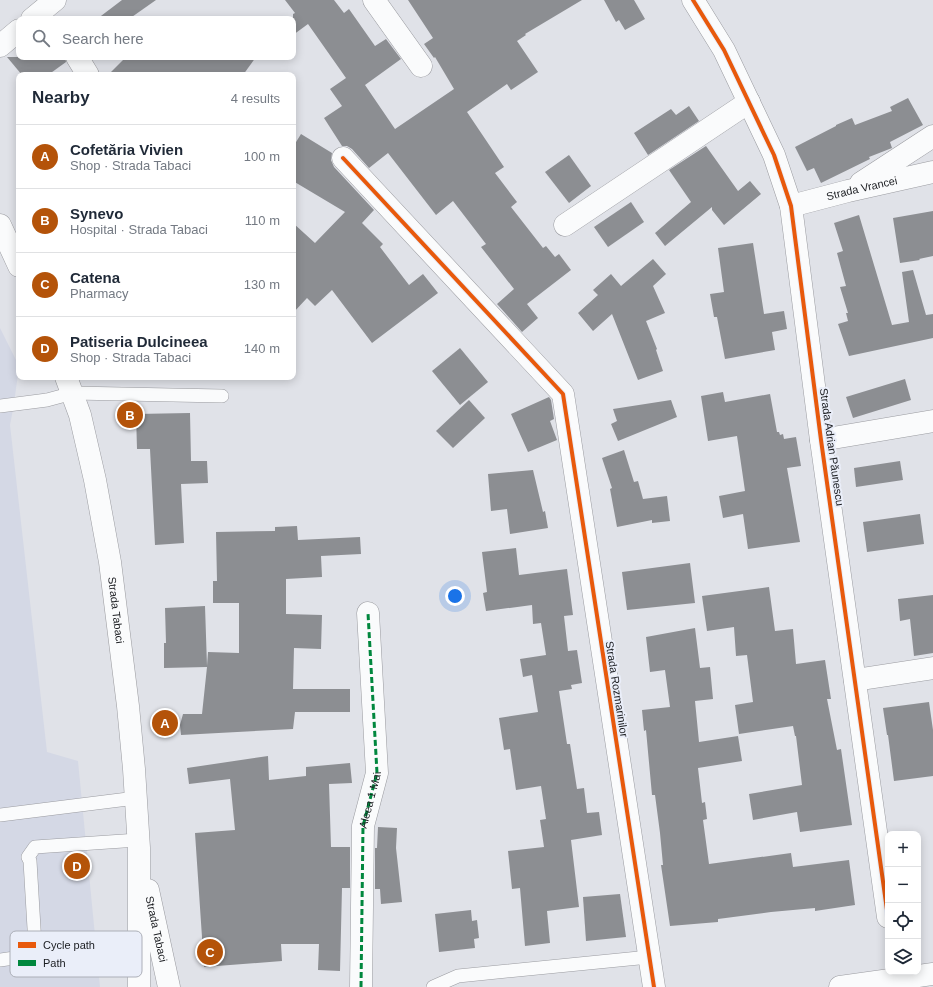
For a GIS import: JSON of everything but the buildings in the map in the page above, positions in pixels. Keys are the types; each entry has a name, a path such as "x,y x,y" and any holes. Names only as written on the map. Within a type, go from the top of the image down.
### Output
{"street":[{"path":"374,0 422,66"},
{"name":"Strada Adrian Păunescu","path":"693,0 724,50 749,102 774,155 791,206 821,440 856,680 886,903"},
{"path":"0,46 16,33"},
{"path":"80,60 86,72"},
{"path":"565,225 749,102"},
{"path":"848,191 933,136"},
{"name":"Strada Rozmarinilor","path":"343,158 563,394 654,987"},
{"name":"Strada Vrancei","path":"791,206 848,191 933,172"},
{"path":"0,225 16,260"},
{"name":"Strada Tabaci","path":"69,385 80,415 95,480 110,562 128,706 136,798 139,844 139,931"},
{"path":"821,440 933,421"},
{"name":"Aleea 1 Mai","path":"361,987 363,826 377,773 368,613"},
{"path":"856,680 933,668"},
{"name":"Strada Tabaci","path":"139,844 169,987"},
{"path":"840,987 933,974"}],"lane":[{"path":"0,406 47,400 69,385 222,396"},
{"path":"0,815 136,798"},
{"path":"34,931 30,861 28,857 35,847 139,844"},
{"path":"433,987 458,976 649,957"},
{"path":"0,960 10,959"}],"shaded area":[{"path":"0,328 16,360 17,380 10,425 47,752 78,761 95,931 10,931 10,977 99,977 100,987 0,987"}],"marked path":[{"path":"361,987 363,826 377,773 368,613"}],"cycle path":[{"path":"693,0 724,50 774,155 791,206 821,440 886,903"},
{"path":"343,158 563,394 654,987"}],"place":[{"name":"Synevo","path":"130,415"},
{"name":"Cofetăria Vivien","path":"165,723"},
{"name":"Patiseria Dulcineea","path":"77,866"},
{"name":"Catena","path":"210,952"}]}
